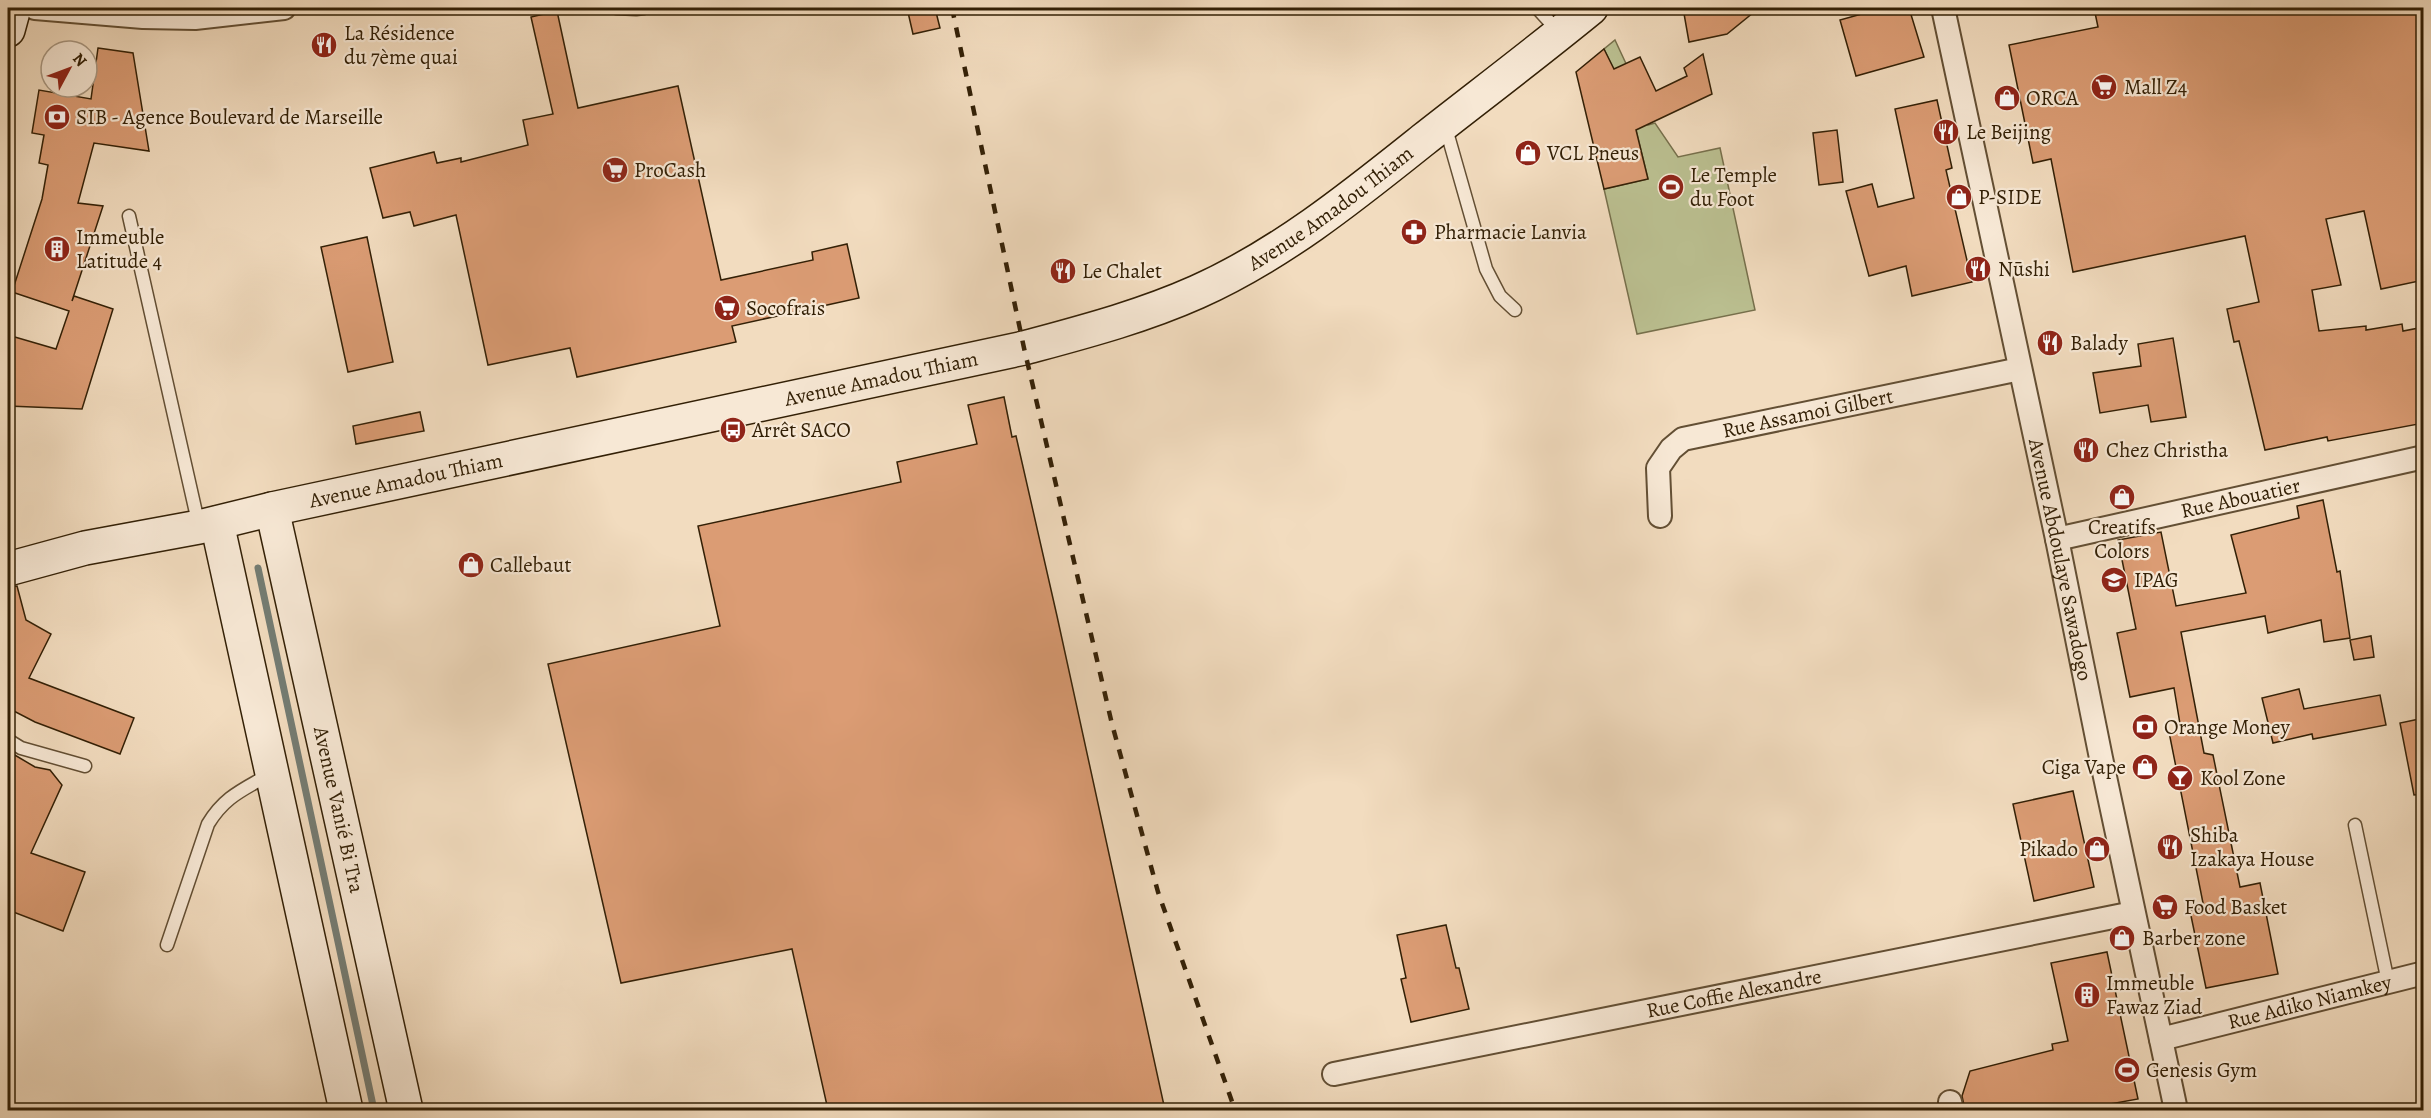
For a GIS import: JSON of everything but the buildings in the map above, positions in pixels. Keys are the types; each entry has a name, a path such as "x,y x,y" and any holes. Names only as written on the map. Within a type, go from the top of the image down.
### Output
{"main road":[{"path":"8,30 14,8"},
{"name":"Avenue Amadou Thiam","path":"8,569 84,548 208,525 272,509 1024,348 1132,318 1198,292 1245,268 1345,201 1591,8"},
{"name":"Avenue Vanié Bi Tra","path":"272,509 406,1110"},
{"path":"208,525 273,772 346,1110"},
{"name":"Avenue Amadou Thiam","path":"8,550 84,548"}],"street":[{"path":"35,8 143,18 195,18 284,8"},
{"name":"Avenue Abdoulaye Sawadogo","path":"1943,8 2176,1110"},
{"name":"Rue Assamoi Gilbert","path":"1660,516 1658,468 1671,449 1683,439 2019,369"},
{"name":"Rue Abouatier","path":"2057,539 2424,457"},
{"name":"Rue Coffie Alexandre","path":"1334,1074 2133,913"},
{"name":"Rue Adiko Niamkey","path":"2161,1039 2424,973"}],"lane":[{"path":"616,8 644,8"},
{"path":"1537,8 1560,33"},
{"path":"1444,124 1486,269 1500,296 1515,310"},
{"path":"129,216 208,525"},
{"path":"8,740 21,748 85,766"},
{"path":"166,945 208,824 215,811 230,796 273,772"},
{"path":"2355,825 2388,982"}],"green space":[{"name":"Le Temple du Foot","path":"1615,40 1642,98 1648,125 1655,123 1678,157 1720,148 1755,310 1637,334 1604,189 1648,179 1630,105 1604,49"}],"waterway":[{"path":"258,568 374,1110"}],"railway":[{"path":"952,8 1024,348 1112,724 1158,892 1235,1110"}],"place":[{"name":"La Résidence du 7ème quai","path":"324,45"},
{"name":"Mall Z4","path":"2104,87"},
{"name":"ORCA","path":"2007,98"},
{"name":"SIB - Agence Boulevard de Marseille","path":"57,117"},
{"name":"Le Beijing","path":"1946,132"},
{"name":"VCL Pneus","path":"1528,153"},
{"name":"ProCash","path":"615,170"},
{"name":"Le Temple du Foot","path":"1671,187"},
{"name":"P-SIDE","path":"1959,197"},
{"name":"Pharmacie Lanvia","path":"1414,232"},
{"name":"Immeuble Latitude 4","path":"57,249"},
{"name":"Nūshi","path":"1978,269"},
{"name":"Le Chalet","path":"1063,271"},
{"name":"Socofrais","path":"727,308"},
{"name":"Balady","path":"2050,343"},
{"name":"Arrêt SACO","path":"733,430"},
{"name":"Chez Christha","path":"2086,450"},
{"name":"Creatifs Colors","path":"2122,497"},
{"name":"Callebaut","path":"471,565"},
{"name":"IPAG","path":"2114,580"},
{"name":"Orange Money","path":"2145,727"},
{"name":"Ciga Vape","path":"2145,767"},
{"name":"Kool Zone","path":"2180,778"},
{"name":"Shiba Izakaya House","path":"2170,847"},
{"name":"Pikado","path":"2097,849"},
{"name":"Food Basket","path":"2165,907"},
{"name":"Barber zone","path":"2122,938"},
{"name":"Immeuble Fawaz Ziad","path":"2087,995"},
{"name":"Genesis Gym","path":"2127,1070"}]}
